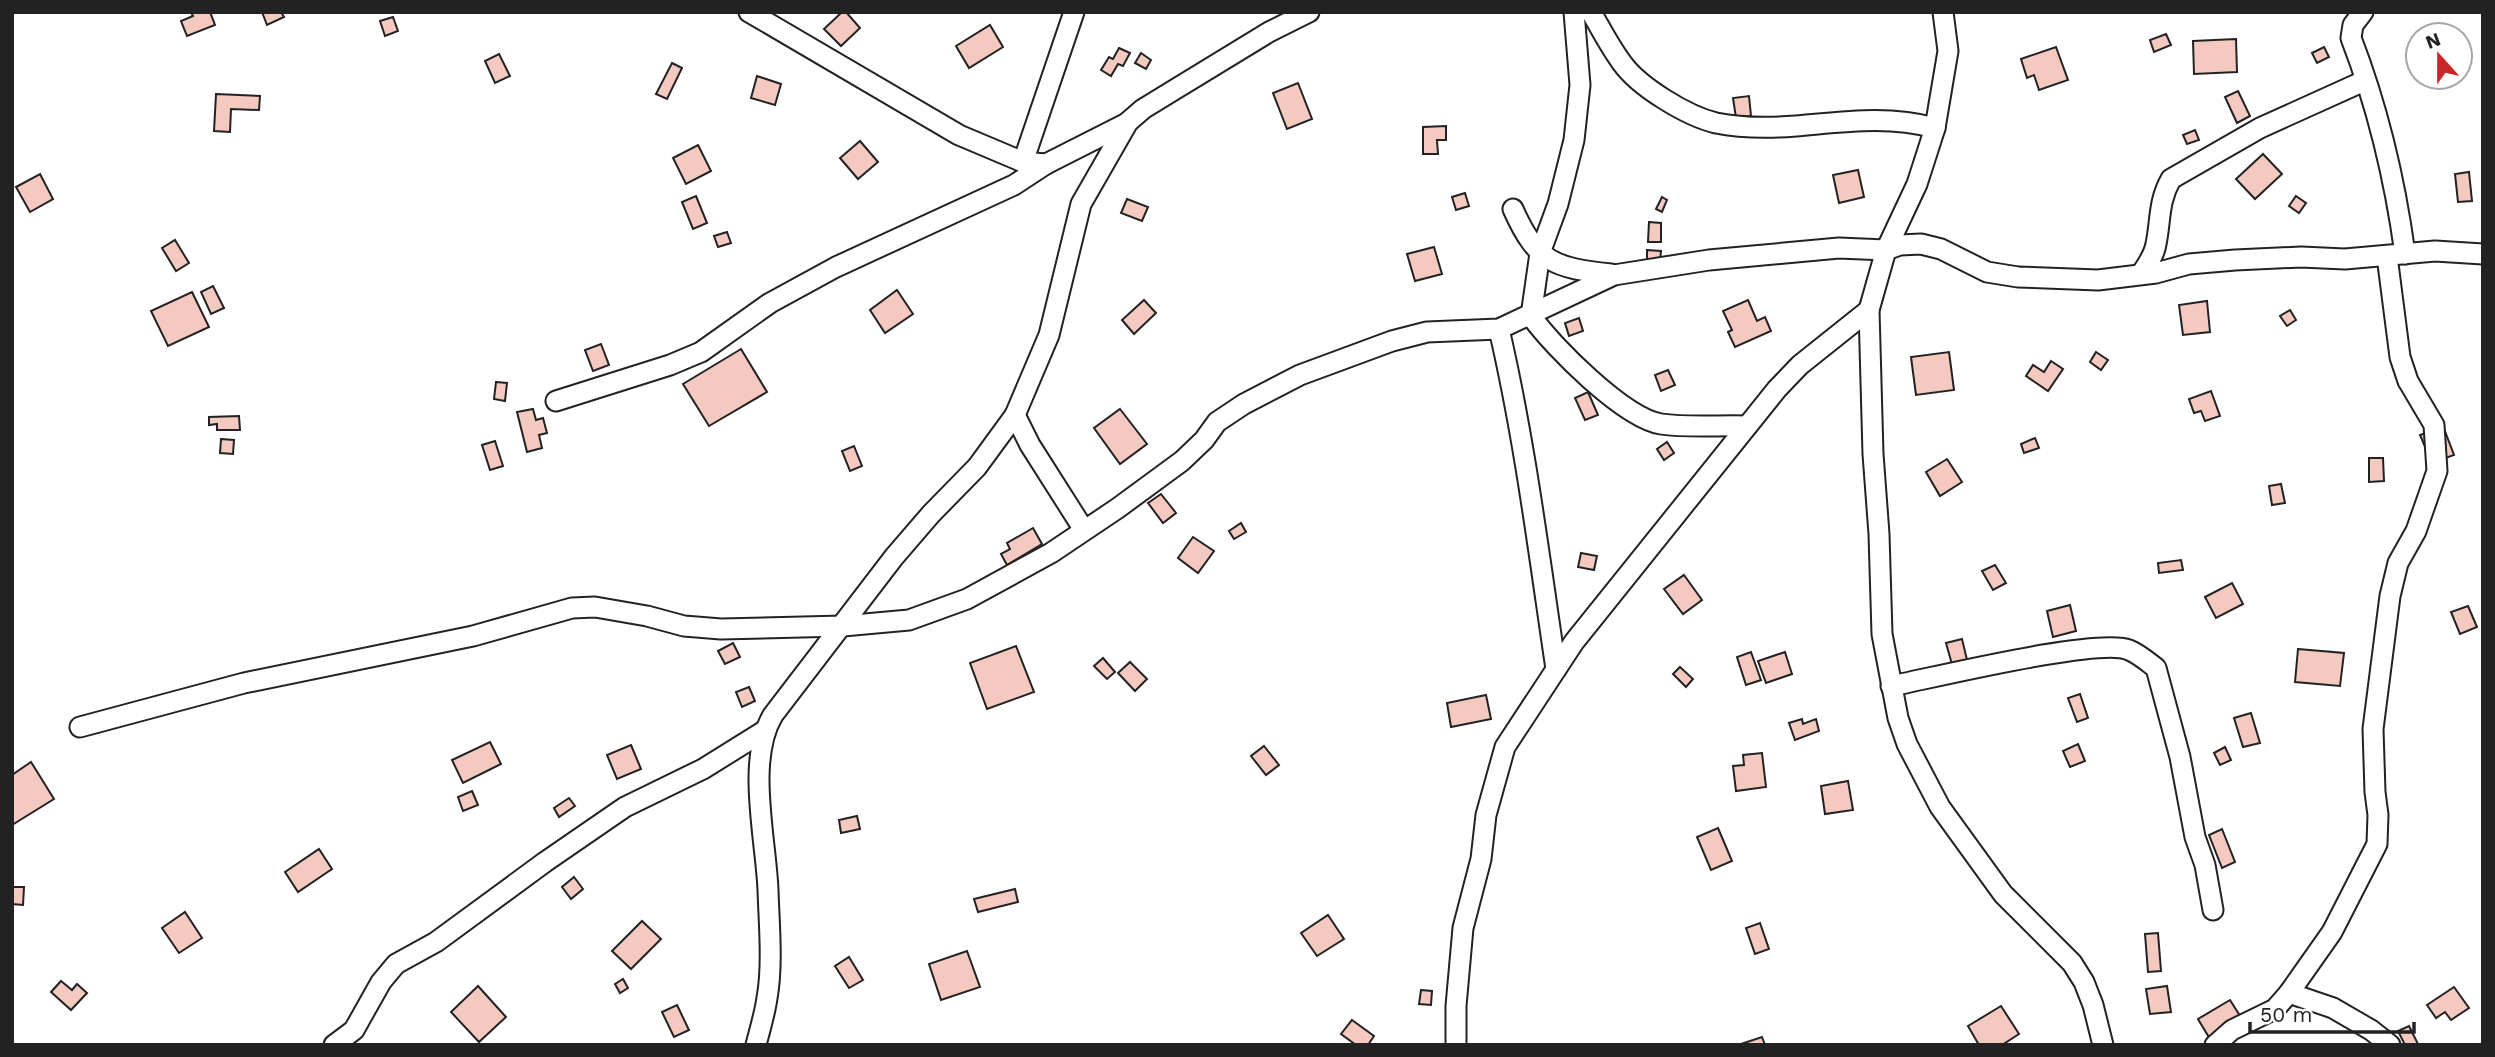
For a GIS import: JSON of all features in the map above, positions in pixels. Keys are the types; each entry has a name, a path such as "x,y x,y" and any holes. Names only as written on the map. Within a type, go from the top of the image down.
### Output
{"street":[{"path":"749,12 959,135 1023,162 1046,164"},
{"path":"1023,162 1074,12"},
{"path":"556,401 670,365 701,352 770,303 836,267 1014,186 1046,164 1128,122 1143,109 1269,32 1309,12"},
{"path":"1574,12 1580,85 1574,140 1558,204 1540,253 1531,316 1541,330 1596,384 1642,418 1661,424 1747,426"},
{"path":"1591,12 1622,64 1646,86 1678,107 1714,122 1744,126 1793,126 1879,120 1913,121 1935,128"},
{"path":"1943,12 1948,51 1935,128 1917,184 1886,250 1869,310 1882,634 1898,718 1907,744 1940,807 2003,894 2072,963 2084,982 2093,1005 2103,1045"},
{"path":"2215,1045 2232,1030 2274,1009 2289,993 2332,932 2376,844 2378,815 2373,729 2389,596 2398,563 2416,531 2437,471 2434,425 2408,381 2400,357 2396,255 2398,201 2384,134 2351,38 2353,25 2363,12"},
{"path":"2141,274 2156,246 2158,215 2171,179 2260,128 2364,81"},
{"path":"756,1045 768,996 769,965 768,887 760,798 764,731 773,715 894,557 977,467 1015,415 1049,335 1081,204 1128,122"},
{"path":"1513,209 1524,235 1550,261 1576,271 1614,275"},
{"path":"80,727 244,683 474,636 572,608 595,607 684,626 721,629 842,626 909,620 967,599 1051,552 1182,461 1204,440 1217,422 1244,404 1300,376 1392,341 1427,332 1499,329 1614,275 1709,260 1796,251 1839,248 1886,250 1900,245 1921,244 1941,249 1966,264 1987,272 2018,278 2098,280 2189,264 2235,260 2301,257 2346,259 2435,251 2483,254"},
{"path":"1456,1045 1456,1006 1463,928 1481,859 1486,815 1506,747 1574,642 1777,389 1800,365 1869,310"},
{"path":"1499,329 1509,367 1524,450 1556,669"},
{"path":"1015,415 1030,445 1084,530"},
{"path":"1891,686 2060,653 2112,647 2129,649 2156,668 2180,757 2194,837 2205,865 2213,910"},
{"path":"334,1045 354,1030 381,982 396,964 436,942 544,862 625,807 703,769 764,731"},
{"path":"2289,993 2333,1008 2371,1030 2390,1045"}],"building":[{"path":"191,12 210,12 215,25 187,36 181,21 193,16"},
{"path":"262,12 281,12 284,17 267,25"},
{"path":"842,12 846,12 860,28 841,46 824,29"},
{"path":"393,17 398,31 385,36 380,21"},
{"path":"990,25 1003,47 969,68 956,46"},
{"path":"2166,34 2171,45 2154,52 2150,40"},
{"path":"2236,39 2237,72 2194,74 2193,41"},
{"path":"2056,47 2068,80 2039,90 2034,75 2027,78 2021,59"},
{"path":"2324,47 2329,57 2317,63 2312,53"},
{"path":"1119,48 1130,53 1123,66 1118,64 1111,76 1101,70 1109,57 1113,59"},
{"path":"1141,53 1151,60 1146,69 1135,63"},
{"path":"499,54 510,76 495,83 485,61"},
{"path":"672,63 682,68 667,99 656,94"},
{"path":"757,76 781,84 775,105 751,98"},
{"path":"1298,83 1312,119 1287,129 1273,93"},
{"path":"2238,91 2250,116 2237,123 2225,97"},
{"path":"216,94 260,96 259,110 231,109 230,132 214,131"},
{"path":"1749,96 1751,116 1736,118 1733,98"},
{"path":"1446,126 1446,140 1437,140 1438,154 1423,154 1423,127"},
{"path":"2195,130 2199,140 2187,144 2183,135"},
{"path":"860,141 878,162 858,179 840,158"},
{"path":"698,145 711,171 686,184 673,158"},
{"path":"2263,154 2282,174 2255,199 2236,179"},
{"path":"1858,170 1864,197 1839,203 1833,175"},
{"path":"2469,172 2472,201 2458,202 2455,174"},
{"path":"40,174 53,199 30,212 16,187"},
{"path":"1465,193 1469,206 1456,210 1452,197"},
{"path":"696,196 707,223 693,229 682,202"},
{"path":"2296,196 2306,203 2299,213 2289,206"},
{"path":"1662,197 1667,200 1662,212 1656,209"},
{"path":"1127,199 1148,207 1142,221 1121,213"},
{"path":"1649,222 1661,223 1661,242 1648,242"},
{"path":"727,232 731,243 718,247 714,236"},
{"path":"175,240 189,263 176,271 162,248"},
{"path":"1434,247 1442,274 1415,281 1407,254"},
{"path":"1647,250 1661,251 1660,262 1647,261"},
{"path":"213,286 224,308 211,314 201,292"},
{"path":"897,290 913,314 885,333 870,310"},
{"path":"192,292 209,327 168,346 151,311"},
{"path":"1144,300 1156,313 1134,334 1122,320"},
{"path":"1748,300 1757,321 1765,317 1771,331 1735,347 1728,332 1732,330 1723,311"},
{"path":"2207,301 2210,332 2183,335 2179,305"},
{"path":"2290,310 2296,320 2287,326 2280,316"},
{"path":"1579,318 1583,331 1569,336 1565,323"},
{"path":"601,344 609,365 593,371 585,350"},
{"path":"741,349 767,392 709,426 683,384"},
{"path":"1949,352 1954,390 1916,395 1911,357"},
{"path":"2096,352 2108,360 2101,370 2090,362"},
{"path":"2051,361 2063,369 2048,391 2026,376 2033,365 2044,372"},
{"path":"1668,370 1675,385 1661,391 1655,375"},
{"path":"496,382 507,383 505,401 494,399"},
{"path":"2211,391 2220,416 2205,421 2201,411 2194,413 2189,399"},
{"path":"1588,392 1598,415 1585,420 1575,398"},
{"path":"533,409 536,420 543,418 547,433 539,435 542,448 527,452 517,412"},
{"path":"1120,409 1147,444 1120,464 1094,428"},
{"path":"239,416 240,430 217,430 217,424 209,425 209,417"},
{"path":"2443,426 2454,455 2432,463 2420,435"},
{"path":"2035,438 2039,448 2024,453 2021,444"},
{"path":"221,439 234,440 233,454 220,453"},
{"path":"495,441 503,466 490,470 482,445"},
{"path":"1667,442 1674,453 1664,460 1657,449"},
{"path":"854,446 862,466 850,471 842,451"},
{"path":"2369,458 2383,458 2384,481 2369,482"},
{"path":"1947,459 1962,482 1940,496 1926,472"},
{"path":"2281,484 2285,503 2272,505 2269,486"},
{"path":"1161,494 1176,513 1163,523 1148,503"},
{"path":"1241,523 1246,532 1234,539 1229,531"},
{"path":"1033,528 1042,544 1007,565 1001,554 1010,549 1007,543"},
{"path":"1193,537 1214,551 1198,573 1178,558"},
{"path":"1581,553 1597,556 1594,570 1578,567"},
{"path":"2181,560 2183,570 2159,573 2158,563"},
{"path":"1995,565 2006,583 1993,590 1982,571"},
{"path":"1684,575 1702,600 1683,614 1664,589"},
{"path":"2232,583 2243,604 2216,618 2205,597"},
{"path":"2070,605 2076,631 2053,637 2047,611"},
{"path":"2468,606 2477,627 2460,634 2451,612"},
{"path":"1962,639 1968,664 1953,668 1946,643"},
{"path":"733,643 740,657 725,664 718,651"},
{"path":"1016,646 1034,692 987,709 970,663"},
{"path":"2298,649 2344,653 2340,686 2295,682"},
{"path":"1751,652 1761,680 1746,685 1737,657"},
{"path":"1785,652 1792,674 1766,683 1758,661"},
{"path":"1103,658 1115,672 1107,679 1094,666"},
{"path":"1130,662 1147,679 1135,691 1118,673"},
{"path":"1680,667 1693,679 1686,687 1673,674"},
{"path":"749,687 755,701 742,707 736,692"},
{"path":"2080,694 2088,718 2077,722 2068,698"},
{"path":"1486,695 1491,719 1451,727 1447,703"},
{"path":"2251,713 2260,743 2243,747 2234,718"},
{"path":"1802,719 1803,724 1816,719 1819,731 1795,740 1789,723"},
{"path":"490,742 501,764 463,783 452,760"},
{"path":"2078,744 2085,761 2070,767 2063,751"},
{"path":"631,745 641,769 617,779 607,755"},
{"path":"1264,746 1279,765 1266,775 1251,756"},
{"path":"2225,747 2231,760 2220,765 2214,753"},
{"path":"1762,753 1766,787 1736,791 1733,766 1744,765 1743,755"},
{"path":"31,762 54,799 12,825 12,775"},
{"path":"1848,781 1853,810 1825,814 1821,786"},
{"path":"472,791 478,805 463,811 458,797"},
{"path":"569,798 575,806 559,817 554,808"},
{"path":"857,816 860,829 841,833 839,820"},
{"path":"1718,828 1732,861 1711,870 1697,837"},
{"path":"2222,829 2235,862 2222,868 2209,835"},
{"path":"319,849 332,869 298,892 285,872"},
{"path":"574,877 583,889 571,899 562,887"},
{"path":"12,887 24,887 23,905 12,904"},
{"path":"1015,889 1018,902 978,912 974,899"},
{"path":"185,912 202,938 179,953 162,928"},
{"path":"1328,915 1344,939 1317,956 1301,933"},
{"path":"642,921 661,939 631,969 612,951"},
{"path":"1760,923 1769,949 1755,954 1746,928"},
{"path":"2158,933 2161,971 2148,972 2145,934"},
{"path":"967,951 980,987 941,1000 929,964"},
{"path":"849,957 863,980 849,988 835,966"},
{"path":"623,979 628,988 620,993 615,984"},
{"path":"61,981 72,990 77,984 87,993 71,1010 51,992"},
{"path":"478,986 506,1017 479,1042 451,1012"},
{"path":"2167,986 2171,1012 2150,1014 2146,989"},
{"path":"2454,987 2469,1008 2451,1020 2445,1012 2436,1018 2427,1005"},
{"path":"1421,990 1432,991 1431,1005 1419,1004"},
{"path":"2230,1000 2242,1019 2210,1039 2198,1019"},
{"path":"677,1005 689,1030 674,1037 662,1012"},
{"path":"2001,1006 2019,1034 2002,1045 1979,1045 1968,1026"},
{"path":"1352,1020 1374,1036 1368,1045 1356,1045 1341,1034"},
{"path":"2409,1026 2418,1044 2416,1045 2405,1045 2398,1031"},
{"path":"1762,1037 1765,1045 1738,1045"}]}
